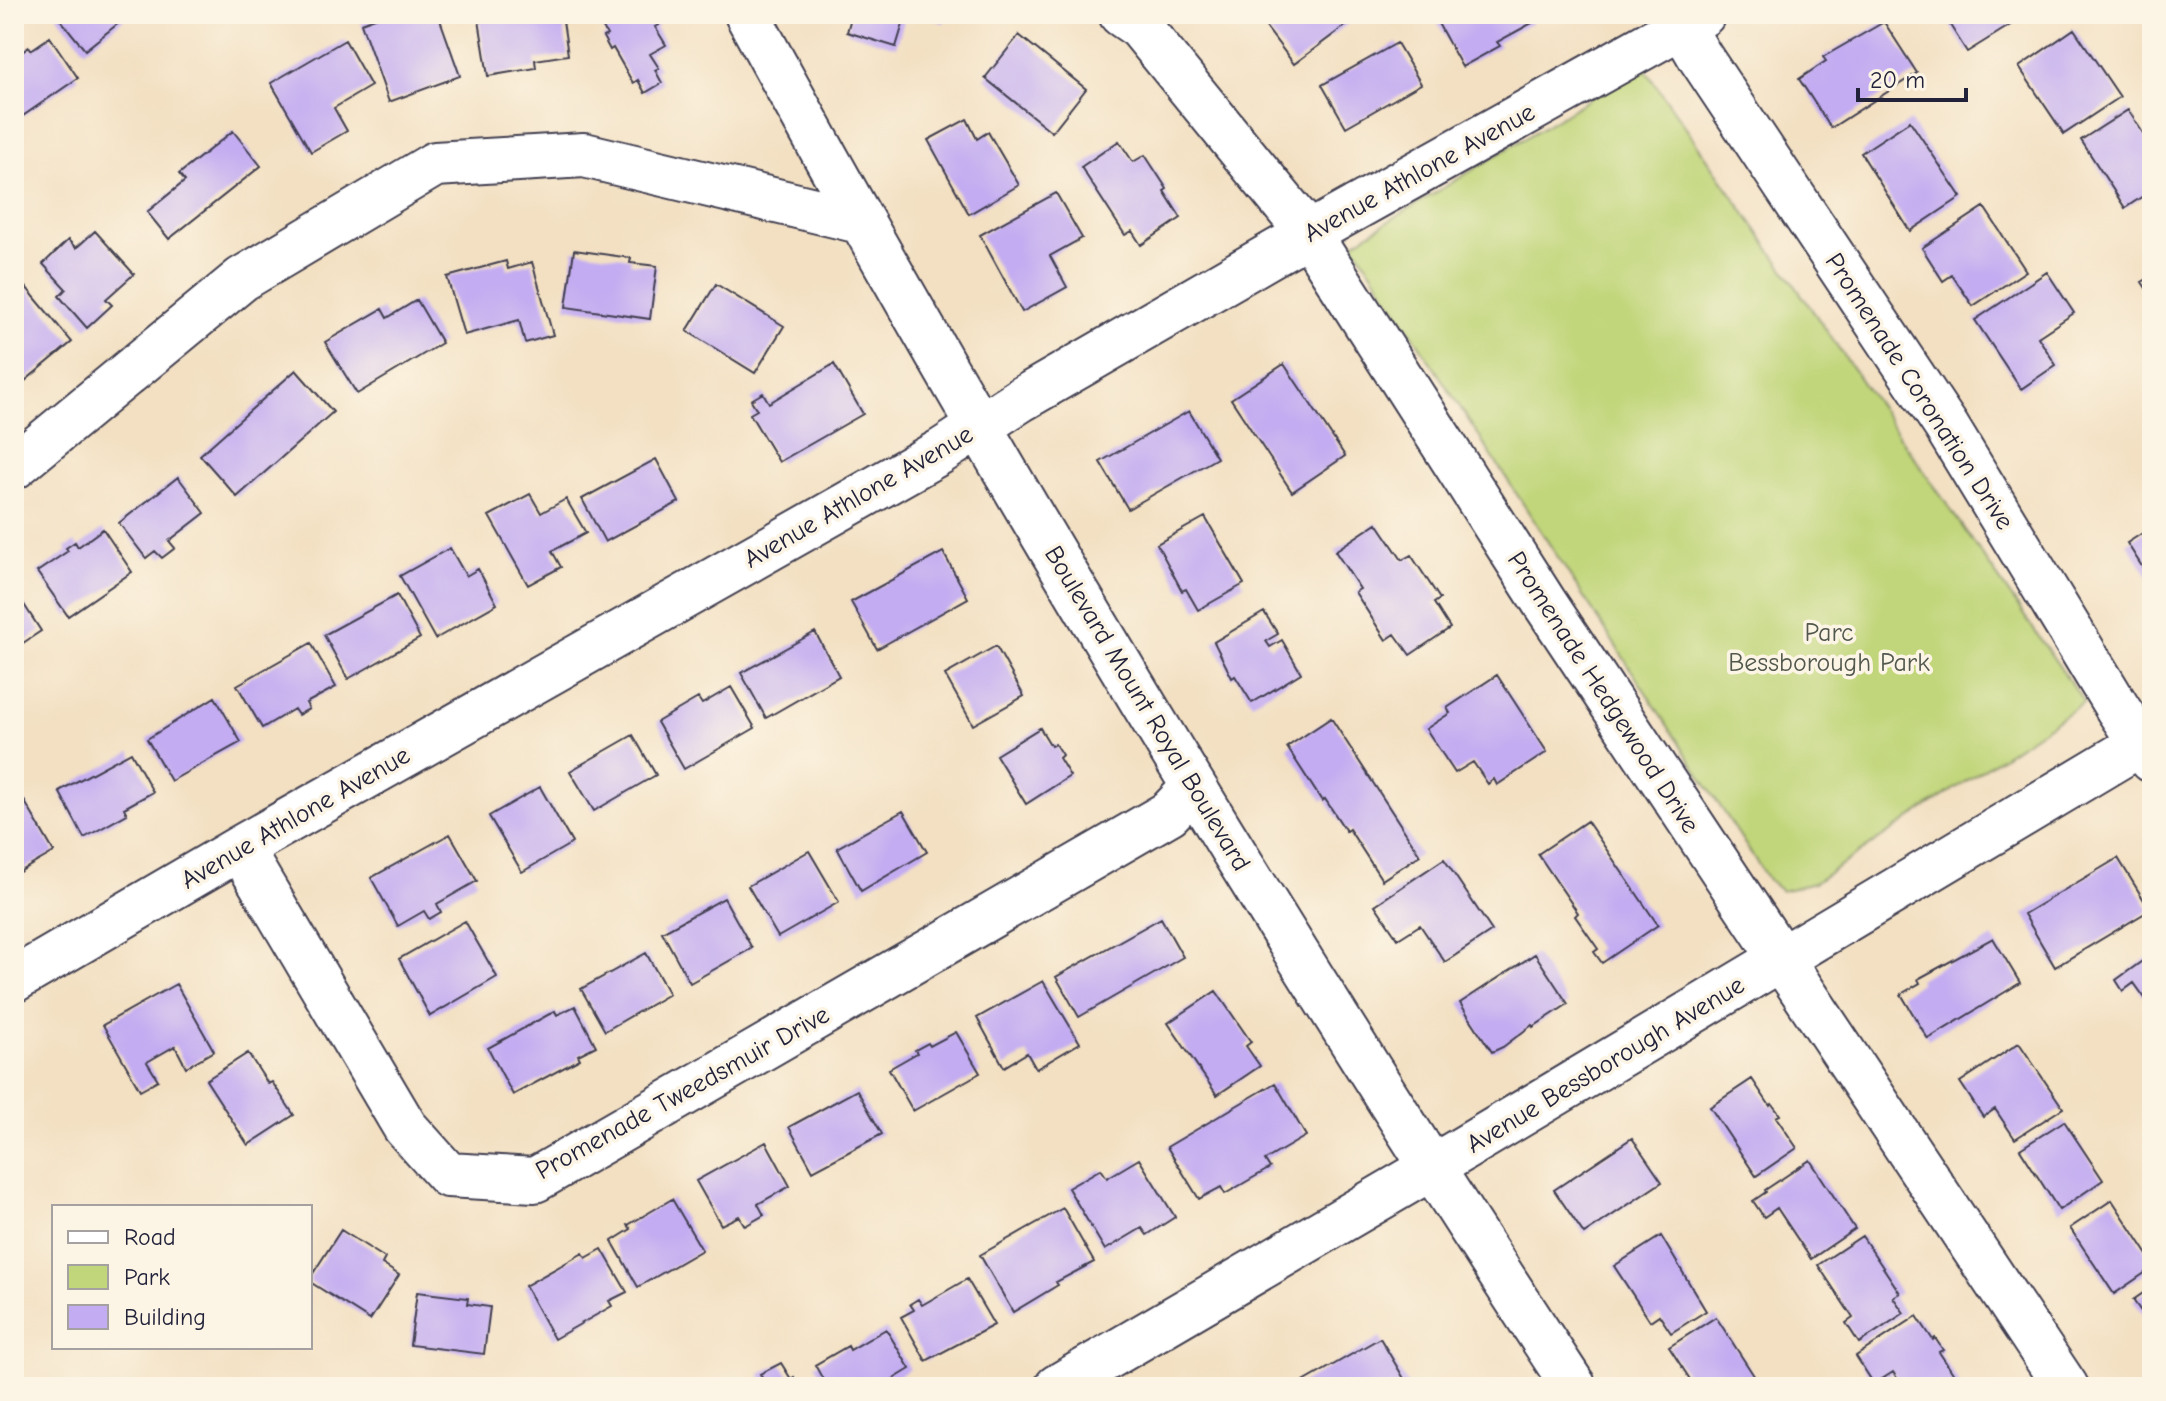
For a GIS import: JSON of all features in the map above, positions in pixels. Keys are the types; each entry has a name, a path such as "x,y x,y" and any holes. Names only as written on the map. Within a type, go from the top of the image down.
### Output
{"street":[{"name":"Boulevard Mount Royal Boulevard","path":"747,14 860,221 978,427 1194,787 1431,1168 1574,1387"},
{"name":"Promenade Hedgewood Drive","path":"1121,14 1140,27 1309,234 1544,602 2066,1387"},
{"name":"Avenue Athlone Avenue","path":"14,980 240,848 940,452 1020,400 1309,234 1693,20"},
{"name":"Promenade Coronation Drive","path":"1693,20 1700,57 1946,426 2148,747"},
{"path":"14,467 242,279 435,164 584,155 860,221"},
{"name":"Avenue Bessborough Avenue","path":"1057,1387 2148,747"},
{"name":"Promenade Tweedsmuir Drive","path":"240,848 405,1127 448,1175 535,1180 1169,813 1194,787"}],"green space":[{"name":"Parc Bessborough Park","path":"1643,66 2084,702 1814,883 1781,891 1769,881 1353,243"}],"building":[{"path":"56,14 130,14 85,50"},
{"path":"386,14 438,14 460,76 389,102 361,23"},
{"path":"478,14 562,14 568,55 535,60 536,68 488,76"},
{"path":"595,14 653,14 659,25 655,27 666,45 650,54 659,68 655,70 662,83 645,93 638,80 633,83 613,48 610,50 603,37 607,35"},
{"path":"852,14 906,14 896,47 847,32"},
{"path":"918,14 947,14 944,23"},
{"path":"1256,14 1361,14 1294,64"},
{"path":"1527,14 1532,23 1497,42 1500,46 1462,67 1434,16"},
{"path":"1943,14 2028,14 1967,52"},
{"path":"1884,22 1917,73 1831,128 1799,79 1826,61 1823,57"},
{"path":"2074,29 2120,97 2064,134 2019,67"},
{"path":"1019,35 1086,89 1052,132 985,78"},
{"path":"50,37 78,78 14,122 14,58"},
{"path":"345,40 371,86 334,108 347,131 311,152 271,83"},
{"path":"1397,43 1421,84 1346,127 1322,85"},
{"path":"2128,110 2152,147 2152,190 2125,208 2081,140"},
{"path":"967,119 977,139 988,132 1019,185 969,214 928,140"},
{"path":"1910,121 1961,197 1910,231 1861,153"},
{"path":"233,131 261,166 169,239 147,212 185,181 179,174"},
{"path":"1119,141 1133,162 1145,155 1181,218 1141,245 1132,231 1125,235 1081,167"},
{"path":"1056,193 1082,238 1050,256 1067,287 1022,312 980,235"},
{"path":"1984,207 2026,271 1973,306 1952,275 1943,281 1922,248"},
{"path":"95,231 134,274 106,299 112,305 87,328 59,296 66,289 43,264 68,240 76,248"},
{"path":"574,250 631,258 630,263 657,266 650,319 566,307"},
{"path":"506,261 508,269 532,262 553,335 525,343 519,320 464,335 447,277"},
{"path":"2047,272 2074,313 2038,337 2056,365 2021,389 1975,320"},
{"path":"2152,276 2152,297 2142,282"},
{"path":"716,284 784,326 755,373 687,331"},
{"path":"26,287 72,342 14,390 14,296"},
{"path":"417,300 442,343 357,394 325,342 382,309 387,318"},
{"path":"834,364 863,414 779,462 750,414 757,410 751,400 763,393 769,403"},
{"path":"1284,364 1345,456 1292,492 1231,399"},
{"path":"296,370 333,412 237,497 200,455"},
{"path":"1189,411 1217,458 1128,509 1100,462"},
{"path":"656,459 679,502 605,542 582,499"},
{"path":"178,477 205,513 169,541 175,548 162,558 155,551 146,558 119,523"},
{"path":"530,494 541,513 566,499 586,533 552,551 561,567 528,585 489,516"},
{"path":"1205,517 1244,584 1198,610 1186,589 1182,591 1157,544"},
{"path":"1377,523 1402,560 1411,555 1440,599 1434,603 1450,628 1410,655 1395,634 1386,640 1355,592 1360,589 1335,551"},
{"path":"2152,527 2152,582 2127,543"},
{"path":"103,529 132,572 68,616 37,572 68,551 66,548 75,542 78,547"},
{"path":"450,548 466,576 478,569 497,604 435,639 400,576"},
{"path":"943,552 968,598 877,649 851,602"},
{"path":"14,589 41,631 14,649"},
{"path":"397,595 420,638 348,679 324,635"},
{"path":"1264,612 1278,634 1266,641 1270,647 1282,640 1301,673 1252,703 1235,676 1232,678 1214,642"},
{"path":"815,632 839,676 766,718 741,673"},
{"path":"311,643 336,687 306,703 309,709 298,715 294,709 262,728 237,685"},
{"path":"996,646 1024,696 973,725 945,675"},
{"path":"1497,675 1547,752 1497,785 1494,779 1488,784 1473,762 1455,773 1426,729 1450,713 1447,708"},
{"path":"731,687 755,728 684,769 657,722 698,698 702,704"},
{"path":"215,697 241,742 171,781 147,739"},
{"path":"1331,718 1420,855 1382,880 1349,829 1346,831 1325,799 1322,801 1287,747"},
{"path":"1040,728 1051,746 1055,744 1062,755 1059,758 1070,776 1026,804 996,755"},
{"path":"633,735 656,775 594,811 570,771"},
{"path":"131,752 153,792 124,808 127,814 84,838 59,791"},
{"path":"540,787 572,843 522,872 489,816"},
{"path":"21,795 54,852 14,875 14,799"},
{"path":"903,811 927,852 861,891 837,848"},
{"path":"1587,821 1658,925 1602,963 1594,952 1598,949 1575,916 1578,913 1538,854"},
{"path":"450,834 477,881 437,904 441,912 429,919 424,911 398,926 371,878"},
{"path":"809,851 839,902 778,937 748,886"},
{"path":"2118,858 2150,910 2055,967 2024,914"},
{"path":"1444,859 1492,931 1445,962 1420,925 1398,939 1375,905"},
{"path":"724,898 752,948 690,983 662,932"},
{"path":"1161,918 1183,957 1079,1017 1056,977"},
{"path":"465,921 497,977 430,1016 399,959"},
{"path":"1993,938 2020,983 1928,1039 1901,994 1920,983 1918,979"},
{"path":"646,953 669,994 605,1031 581,989"},
{"path":"1535,954 1568,1004 1492,1052 1460,1003"},
{"path":"2152,954 2152,1008 2134,983 2123,991 2116,980"},
{"path":"1043,981 1080,1043 1036,1069 1027,1053 1004,1067 977,1018"},
{"path":"176,984 214,1051 186,1067 175,1046 147,1062 158,1080 140,1090 103,1025"},
{"path":"1216,991 1251,1042 1246,1046 1260,1066 1217,1095 1168,1023"},
{"path":"575,1006 596,1046 578,1055 580,1059 513,1095 488,1048 555,1011 557,1015"},
{"path":"956,1032 980,1073 913,1111 889,1069 917,1053 915,1050"},
{"path":"2019,1043 2063,1108 2015,1139 1995,1109 1983,1117 1960,1082"},
{"path":"248,1053 268,1084 272,1082 294,1115 248,1145 206,1080"},
{"path":"1752,1079 1780,1115 1776,1117 1797,1148 1756,1176 1710,1107"},
{"path":"1275,1083 1306,1136 1265,1160 1270,1168 1225,1194 1221,1187 1199,1199 1167,1147"},
{"path":"857,1090 882,1134 813,1171 789,1127"},
{"path":"2064,1121 2103,1180 2059,1210 2020,1149"},
{"path":"1632,1138 1662,1182 1584,1234 1554,1190"},
{"path":"766,1142 790,1186 758,1204 764,1215 745,1226 739,1216 721,1225 696,1181"},
{"path":"1139,1159 1175,1217 1147,1235 1142,1228 1105,1250 1068,1188 1101,1169 1107,1178"},
{"path":"1810,1160 1855,1229 1811,1259 1777,1208 1764,1217 1753,1201"},
{"path":"672,1199 702,1250 638,1287 612,1241 631,1229 628,1225"},
{"path":"2112,1200 2152,1261 2152,1268 2114,1294 2070,1228"},
{"path":"1063,1208 1094,1262 1056,1282 1058,1285 1013,1312 980,1255"},
{"path":"341,1230 385,1258 382,1264 399,1275 370,1320 312,1283 312,1275"},
{"path":"1661,1236 1706,1311 1671,1333 1659,1315 1650,1321 1614,1266"},
{"path":"1862,1236 1900,1293 1893,1297 1904,1313 1859,1343 1846,1323 1853,1318 1818,1265"},
{"path":"602,1249 627,1292 609,1301 612,1306 554,1339 525,1286 583,1253 586,1258"},
{"path":"967,1279 994,1325 926,1361 901,1317 914,1310 910,1304 918,1299 922,1305"},
{"path":"2152,1287 2152,1327 2133,1300"},
{"path":"417,1292 468,1298 467,1304 490,1307 484,1354 410,1345"},
{"path":"1917,1316 1943,1350 1939,1352 1960,1384 1955,1387 1903,1387 1893,1372 1874,1384 1856,1356"},
{"path":"1716,1317 1760,1385 1758,1387 1695,1387 1669,1347"},
{"path":"886,1329 910,1369 880,1387 827,1387 815,1365 848,1346 850,1350"},
{"path":"1380,1338 1409,1387 1295,1387"},
{"path":"781,1363 799,1387 767,1387 760,1374"}]}
